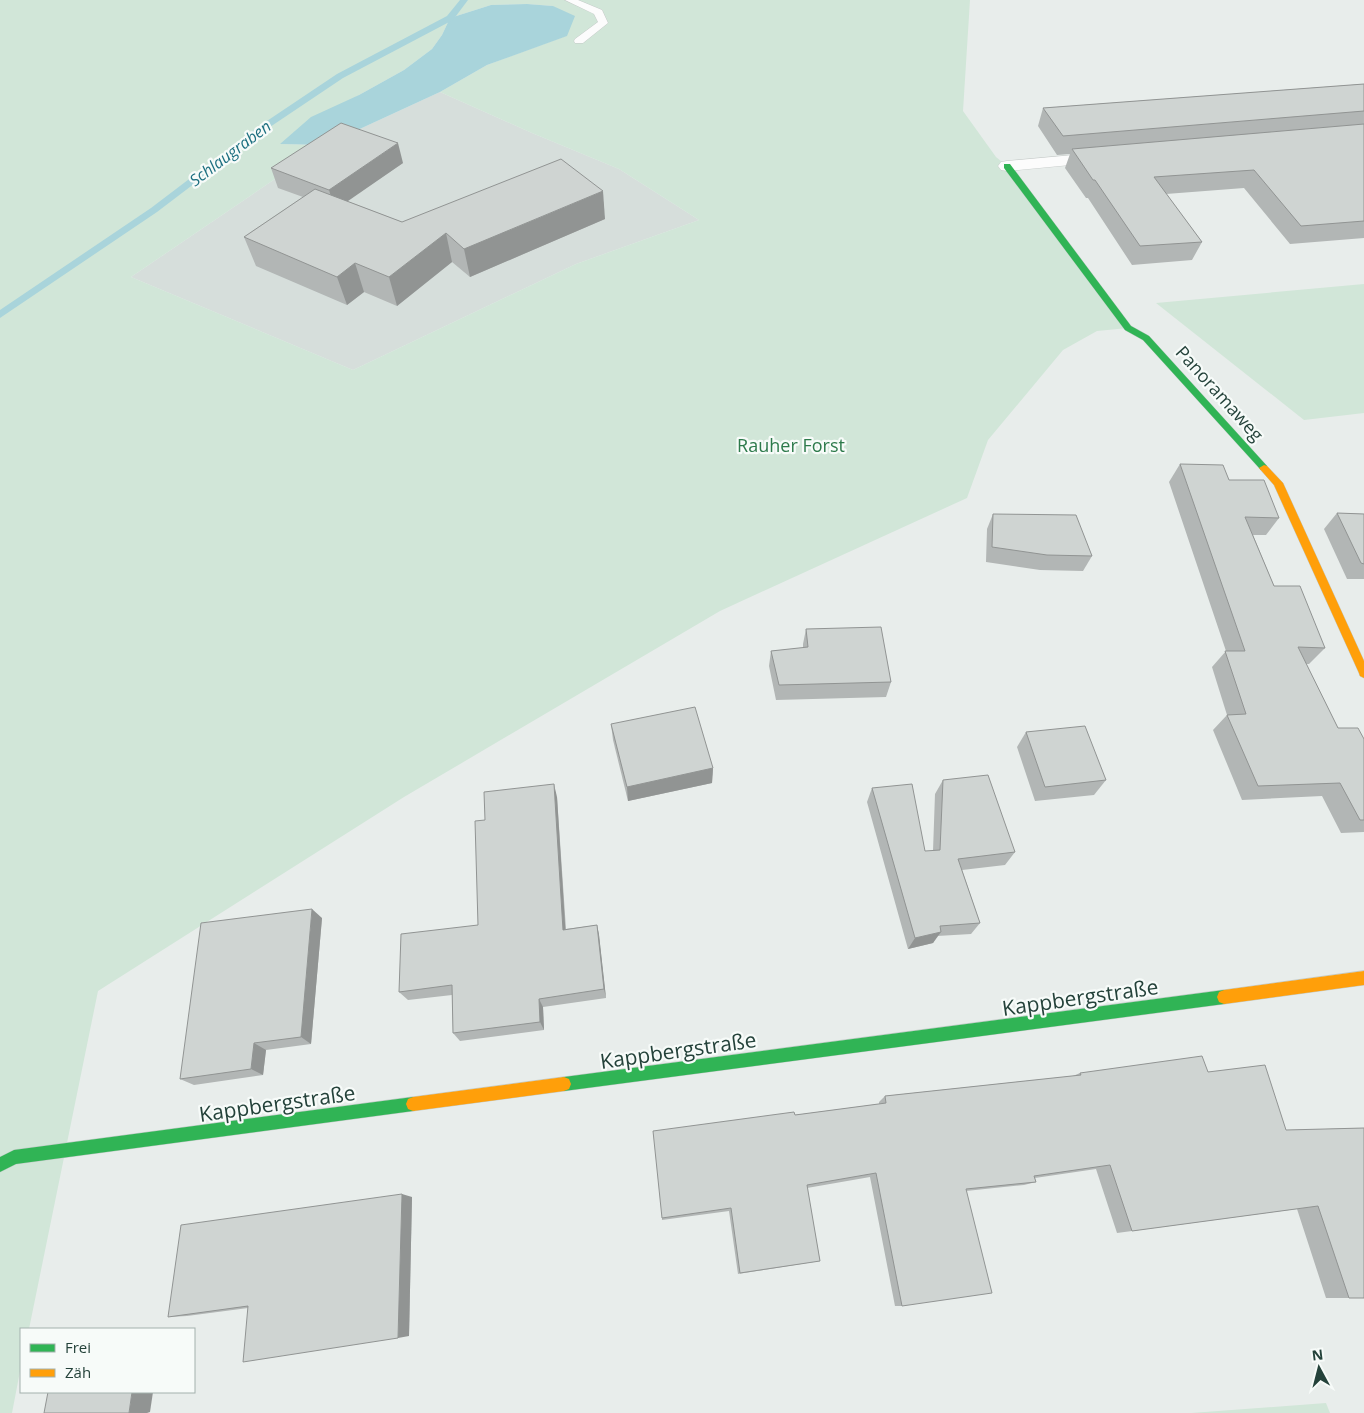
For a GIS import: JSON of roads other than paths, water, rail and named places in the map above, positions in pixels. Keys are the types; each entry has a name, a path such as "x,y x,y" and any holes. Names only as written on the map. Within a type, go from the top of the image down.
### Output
{"street":[{"path":"1006,166 1126,156"},
{"name":"Panoramaweg","path":"1006,166 1128,328 1146,338 1278,483 1364,673"},
{"name":"Kappbergstraße","path":"0,1165 14,1157 1364,978"}],"lane":[{"path":"570,0 598,12 603,23 579,41"}],"water":[{"path":"527,4 553,6 575,16 567,36 487,65 440,92 325,145 280,144 311,117 359,95 404,70 432,49 442,35 450,18 491,5"}],"waterway":[{"name":"Schlaugraben","path":"0,315 154,210 258,131 340,76 450,18 464,0"}],"park label":[{"name":"Rauher Forst","path":"791,445"}]}
